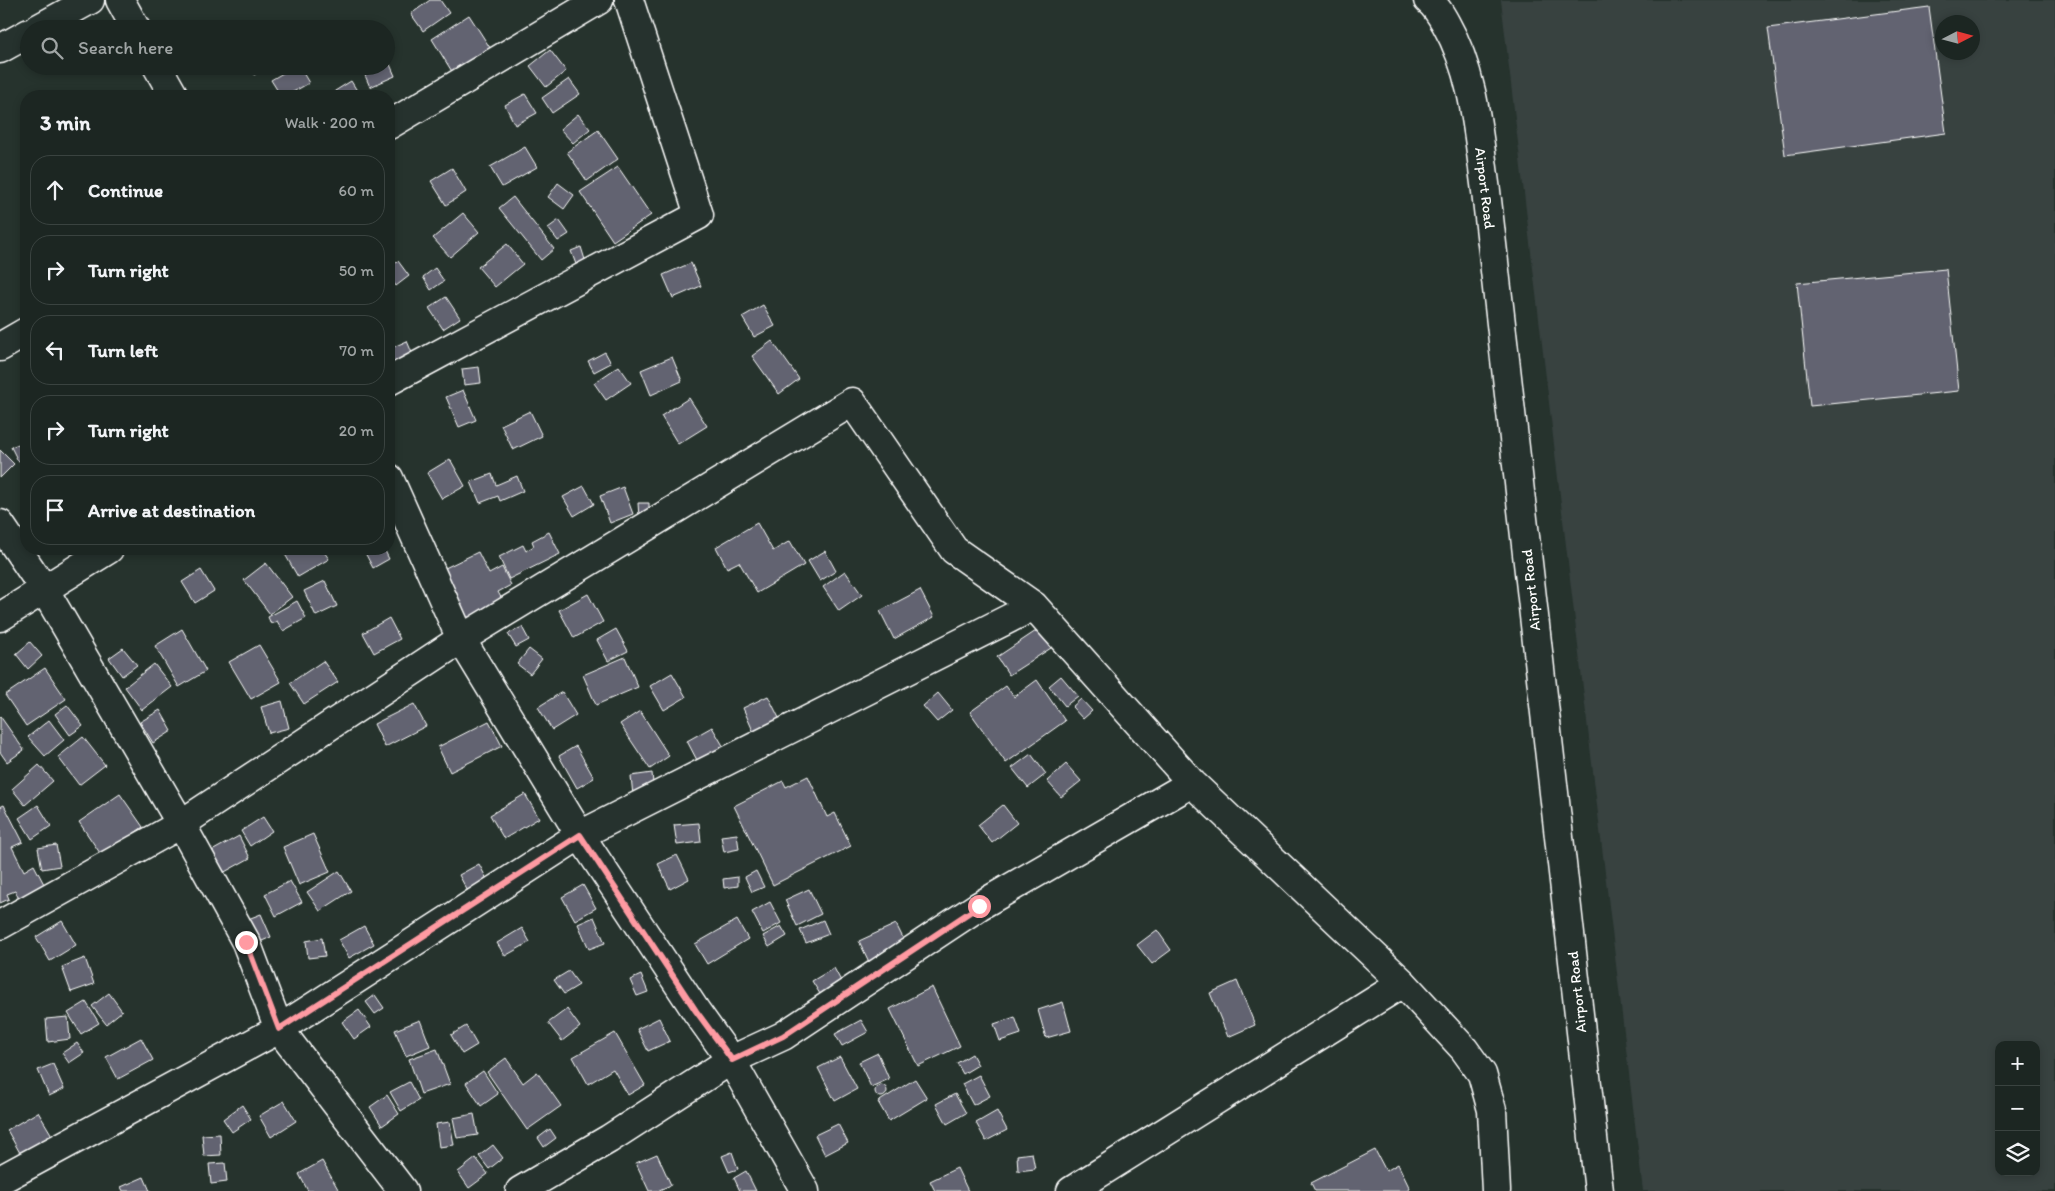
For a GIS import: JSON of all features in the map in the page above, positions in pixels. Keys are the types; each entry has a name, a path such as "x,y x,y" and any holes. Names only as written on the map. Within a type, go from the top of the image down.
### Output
{"street":[{"path":"53,20 90,0"},
{"path":"120,0 131,20"},
{"path":"395,121 599,0"},
{"path":"395,378 699,215 629,0"},
{"name":"Airport Road","path":"1428,0 1434,5 1457,43 1470,82 1486,191 1599,1191"},
{"path":"0,49 20,38"},
{"path":"162,75 171,90"},
{"path":"0,347 20,335"},
{"path":"0,926 180,824 461,640 852,402 954,550 1034,606 1192,784 1403,983 1464,1049 1482,1074 1492,1110 1496,1191"},
{"path":"395,492 461,640 580,835 696,1011 732,1060 805,1191"},
{"path":"0,524 20,554"},
{"path":"21,555 44,589 246,942 279,1029 403,1191"},
{"path":"0,617 99,555"},
{"path":"0,1180 279,1029 580,835 1034,606"},
{"path":"520,1191 609,1139 732,1060 783,1036 979,906 1192,784"},
{"path":"1071,1191 1403,983"}],"shaded area":[{"path":"1501,0 2055,0 2055,1191 1643,1191"}],"building":[{"path":"430,0 440,0 449,13 423,31 411,14"},
{"path":"1929,7 1946,133 1785,155 1768,28"},
{"path":"469,15 494,54 456,78 432,39"},
{"path":"550,50 566,71 546,87 530,66"},
{"path":"280,75 304,75 309,83 297,90 277,90 271,80"},
{"path":"365,75 395,75 395,76 370,87"},
{"path":"569,79 580,94 552,113 542,98"},
{"path":"351,81 357,90 337,90"},
{"path":"525,94 537,113 515,125 505,105"},
{"path":"578,114 590,129 573,143 560,129"},
{"path":"598,130 618,159 587,181 567,152"},
{"path":"525,147 537,167 502,187 490,167"},
{"path":"618,167 651,215 613,241 580,192"},
{"path":"452,168 466,192 446,205 431,181"},
{"path":"558,183 574,195 564,209 548,197"},
{"path":"513,197 554,249 541,260 499,208"},
{"path":"463,213 479,232 450,257 433,238"},
{"path":"559,220 569,234 558,241 548,228"},
{"path":"507,244 523,264 495,287 478,267"},
{"path":"581,247 586,263 577,267 571,251"},
{"path":"398,261 409,276 396,286 395,285 395,263"},
{"path":"691,263 701,286 673,298 663,275"},
{"path":"435,268 444,281 431,290 423,277"},
{"path":"1946,269 1959,391 1810,406 1797,283"},
{"path":"446,297 460,318 443,329 429,308"},
{"path":"763,305 775,326 754,337 742,317"},
{"path":"407,341 415,360 395,368 395,346"},
{"path":"772,341 799,379 779,394 752,356"},
{"path":"605,352 611,363 594,372 588,361"},
{"path":"672,357 682,381 651,395 641,370"},
{"path":"619,366 631,383 606,400 594,383"},
{"path":"479,367 481,383 464,385 462,369"},
{"path":"463,390 476,420 459,427 446,397"},
{"path":"689,398 707,426 678,444 661,416"},
{"path":"530,411 542,436 513,450 501,425"},
{"path":"20,443 20,460 18,461 11,447"},
{"path":"0,450 14,464 0,478"},
{"path":"450,459 465,486 442,499 427,473"},
{"path":"492,474 496,485 517,476 523,491 500,501 498,496 480,503 471,482"},
{"path":"584,486 594,504 574,516 563,497"},
{"path":"623,487 633,514 610,523 600,496"},
{"path":"638,503 649,503 649,517 639,517"},
{"path":"757,523 773,551 790,541 804,565 757,593 739,562 727,568 716,547"},
{"path":"549,532 560,554 509,579 499,557 523,545 526,551 534,546 532,541"},
{"path":"825,551 836,571 820,581 808,561"},
{"path":"478,552 489,574 502,567 511,585 498,592 504,603 466,622 439,571"},
{"path":"285,555 326,555 329,559 298,577"},
{"path":"366,555 387,555 389,559 373,568"},
{"path":"266,563 292,597 270,614 244,580"},
{"path":"201,570 214,591 195,603 182,582"},
{"path":"845,571 862,595 839,611 823,587"},
{"path":"325,581 337,606 316,616 304,591"},
{"path":"920,590 934,617 894,639 880,611"},
{"path":"588,594 603,622 574,638 559,610"},
{"path":"297,601 306,618 283,631 277,621 271,624 268,617"},
{"path":"389,618 400,639 374,653 363,633"},
{"path":"522,627 529,640 516,647 508,634"},
{"path":"182,629 206,671 179,687 155,646"},
{"path":"616,629 628,651 608,661 597,640"},
{"path":"1039,629 1051,648 1009,675 997,657"},
{"path":"30,642 42,656 28,669 16,654"},
{"path":"259,645 281,682 251,699 229,662"},
{"path":"123,648 137,665 122,676 109,658"},
{"path":"529,649 542,659 530,674 517,664"},
{"path":"625,657 638,687 596,705 583,675"},
{"path":"323,661 338,682 304,704 290,683"},
{"path":"154,664 172,687 142,710 125,687"},
{"path":"45,668 66,699 26,726 5,695"},
{"path":"672,673 686,697 664,710 650,686"},
{"path":"1061,676 1078,696 1065,706 1049,686"},
{"path":"1037,680 1065,721 1006,763 970,712 1006,686 1014,697"},
{"path":"562,692 576,715 552,730 538,707"},
{"path":"938,693 952,710 937,722 923,706"},
{"path":"768,696 780,720 754,733 743,708"},
{"path":"1081,699 1092,711 1083,719 1072,707"},
{"path":"282,701 289,728 269,733 261,707"},
{"path":"414,704 426,726 385,747 374,724"},
{"path":"67,705 83,726 70,735 55,714"},
{"path":"160,710 172,731 153,743 140,722"},
{"path":"640,711 669,756 650,769 620,724"},
{"path":"0,716 24,750 7,762 0,752"},
{"path":"49,720 64,740 45,756 28,737"},
{"path":"489,721 502,746 450,772 438,747"},
{"path":"712,727 725,749 699,764 687,741"},
{"path":"83,737 105,765 79,785 58,757"},
{"path":"576,746 594,778 577,788 559,756"},
{"path":"1031,754 1046,774 1028,788 1012,768"},
{"path":"1066,764 1081,781 1061,797 1047,781"},
{"path":"39,765 53,781 25,805 12,789"},
{"path":"652,773 654,794 633,796 631,776"},
{"path":"808,776 827,817 835,813 851,846 773,885 734,806 783,781 786,787"},
{"path":"120,794 143,827 102,856 79,822"},
{"path":"525,794 539,818 504,839 490,815"},
{"path":"4,805 23,842 12,847 24,871 34,865 45,886 19,899 15,891 7,894 9,899 0,903 0,807"},
{"path":"38,805 51,826 32,839 19,818"},
{"path":"1003,805 1017,823 992,843 978,825"},
{"path":"263,817 272,831 250,846 241,831"},
{"path":"699,823 701,842 677,845 674,825"},
{"path":"313,834 330,872 299,885 283,847"},
{"path":"737,834 739,849 724,852 721,836"},
{"path":"239,836 250,858 221,874 210,852"},
{"path":"56,845 60,866 42,869 38,848"},
{"path":"677,855 689,879 670,889 658,864"},
{"path":"479,864 492,889 472,899 459,875"},
{"path":"339,871 351,891 320,911 307,892"},
{"path":"756,871 764,887 752,892 745,877"},
{"path":"738,877 738,886 724,888 723,879"},
{"path":"290,881 302,902 276,916 265,894"},
{"path":"583,885 596,908 575,920 562,897"},
{"path":"809,889 821,914 797,926 785,900"},
{"path":"770,902 781,923 763,933 752,912"},
{"path":"261,914 271,937 253,945 243,921"},
{"path":"594,917 605,943 589,949 578,924"},
{"path":"737,920 748,939 707,964 695,944"},
{"path":"823,920 829,934 806,943 800,930"},
{"path":"62,921 76,945 50,961 36,937"},
{"path":"896,924 907,946 870,964 859,941"},
{"path":"364,926 374,944 349,958 339,940"},
{"path":"781,926 787,936 769,947 763,936"},
{"path":"522,928 530,942 505,956 497,943"},
{"path":"1157,930 1171,950 1152,964 1137,945"},
{"path":"322,938 325,956 308,958 306,941"},
{"path":"85,958 94,984 71,992 62,967"},
{"path":"834,968 841,981 820,994 812,981"},
{"path":"569,971 579,985 564,994 554,980"},
{"path":"641,975 648,992 637,996 630,980"},
{"path":"1237,981 1255,1025 1228,1037 1210,993"},
{"path":"932,987 960,1046 918,1066 890,1009"},
{"path":"109,993 122,1011 106,1024 92,1006"},
{"path":"375,995 384,1008 375,1014 366,1002"},
{"path":"86,1002 99,1023 81,1034 68,1013"},
{"path":"1063,1002 1071,1031 1046,1038 1038,1010"},
{"path":"567,1009 580,1027 562,1041 548,1023"},
{"path":"359,1010 371,1027 354,1039 342,1022"},
{"path":"68,1017 70,1039 48,1042 46,1019"},
{"path":"1015,1017 1021,1034 1000,1041 994,1024"},
{"path":"659,1018 670,1041 648,1051 637,1029"},
{"path":"420,1020 430,1046 406,1056 395,1030"},
{"path":"861,1020 868,1032 842,1046 835,1034"},
{"path":"466,1026 477,1045 462,1054 451,1035"},
{"path":"615,1033 645,1085 628,1095 613,1069 588,1084 573,1057"},
{"path":"141,1038 153,1060 118,1079 106,1057"},
{"path":"77,1043 84,1053 69,1063 62,1053"},
{"path":"437,1049 450,1084 421,1094 409,1059"},
{"path":"878,1053 889,1079 871,1087 859,1062"},
{"path":"972,1054 978,1065 963,1074 957,1063"},
{"path":"840,1057 857,1089 835,1101 818,1068"},
{"path":"506,1058 523,1083 537,1072 561,1106 527,1130 487,1072"},
{"path":"53,1064 64,1089 49,1096 38,1070"},
{"path":"483,1071 498,1094 481,1106 466,1083"},
{"path":"979,1075 990,1096 973,1105 962,1084"},
{"path":"915,1079 927,1098 889,1121 878,1102"},
{"path":"409,1082 419,1100 401,1111 390,1092"},
{"path":"881,1085 887,1091 881,1097 875,1091"},
{"path":"955,1094 966,1113 947,1124 936,1104"},
{"path":"387,1095 399,1114 382,1126 370,1107"},
{"path":"284,1101 296,1121 271,1137 259,1116"},
{"path":"242,1105 251,1119 232,1132 223,1119"},
{"path":"997,1111 1007,1130 986,1141 976,1123"},
{"path":"38,1112 56,1142 24,1160 7,1130"},
{"path":"474,1114 478,1135 457,1138 453,1118"},
{"path":"450,1122 454,1145 439,1147 436,1124"},
{"path":"838,1124 848,1143 825,1155 815,1135"},
{"path":"550,1129 556,1138 544,1147 538,1138"},
{"path":"220,1134 221,1155 204,1156 202,1135"},
{"path":"493,1145 503,1158 489,1169 479,1156"},
{"path":"1375,1150 1386,1171 1398,1164 1410,1189 1406,1191 1315,1191 1311,1183"},
{"path":"732,1152 738,1169 729,1172 722,1156"},
{"path":"1032,1153 1035,1169 1018,1171 1017,1155"},
{"path":"657,1154 671,1185 657,1191 649,1191 636,1163"},
{"path":"476,1158 488,1174 469,1188 458,1172"},
{"path":"322,1161 338,1189 335,1191 308,1191 299,1174"},
{"path":"225,1163 227,1182 211,1184 209,1164"},
{"path":"957,1168 968,1191 935,1191 930,1181"},
{"path":"746,1171 756,1191 740,1191 734,1178"},
{"path":"144,1177 150,1191 123,1191 121,1187"}],"route":[{"path":"246,942 279,1029 580,835 696,1011 732,1060 783,1036 979,906"}]}
